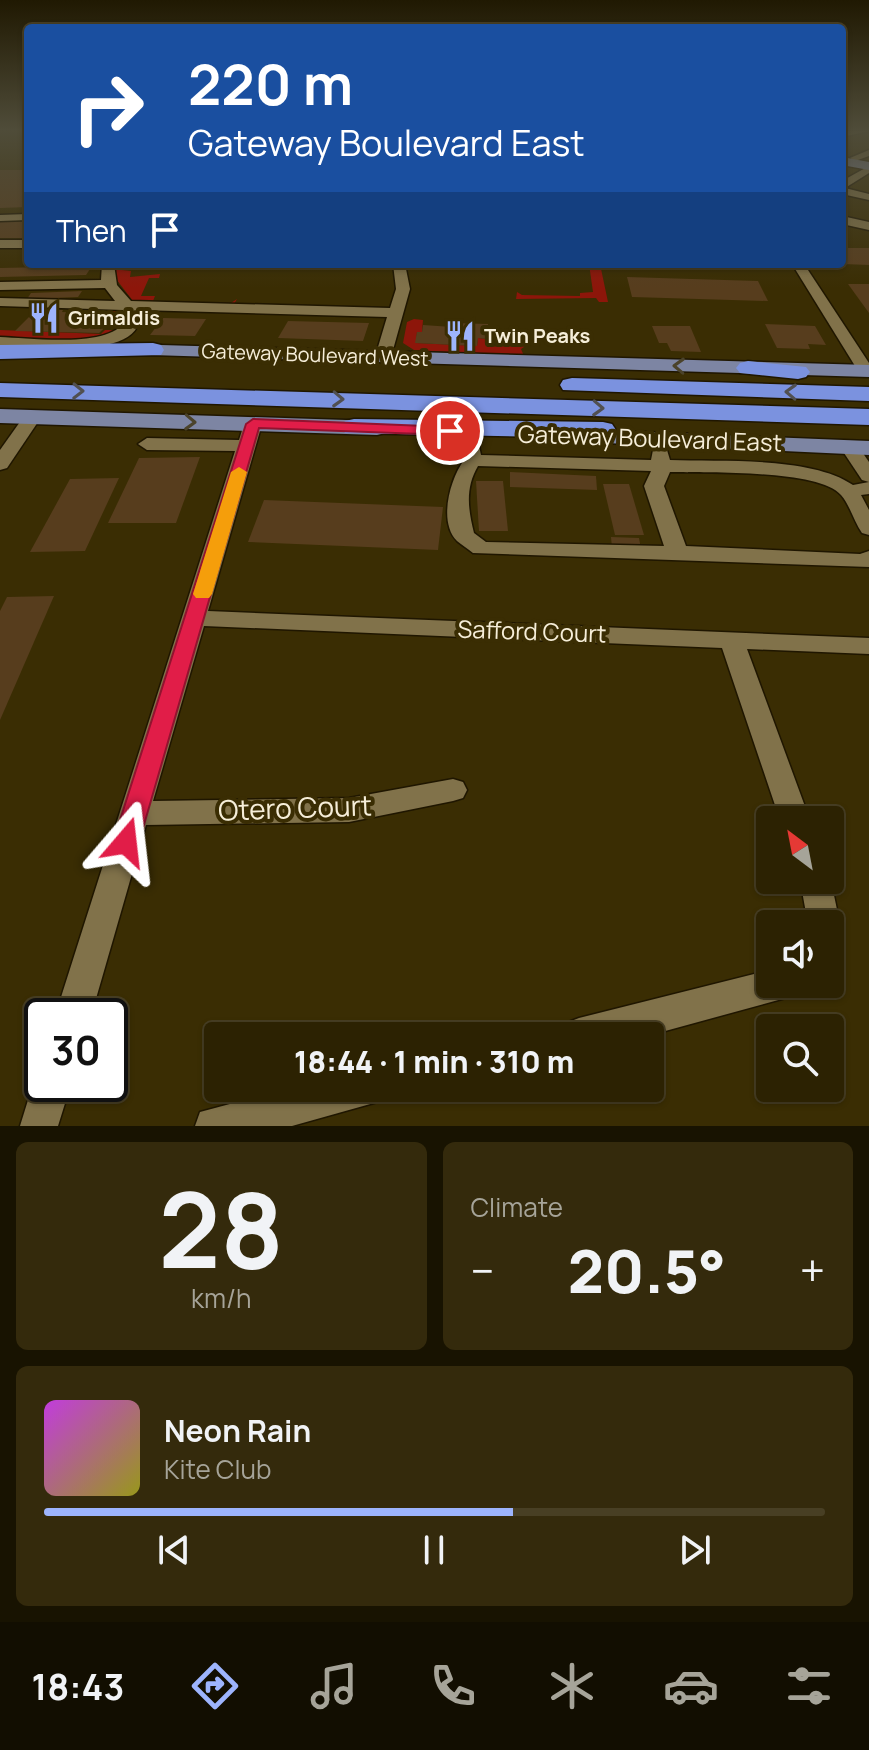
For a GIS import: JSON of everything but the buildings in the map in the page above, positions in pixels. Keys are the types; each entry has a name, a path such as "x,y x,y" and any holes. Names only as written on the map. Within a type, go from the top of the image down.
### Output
{"highway":[{"path":"0,350 153,350"},
{"path":"0,368 868,378"},
{"path":"748,368 868,378"},
{"path":"0,390 869,417"},
{"path":"354,427 862,442"}],"main road":[{"name":"Gateway Boulevard West","path":"153,350 748,368"},
{"path":"0,416 33,416 250,435 354,427"},
{"name":"Gateway Boulevard East","path":"466,429 658,450 862,442"}],"street":[{"path":"846,189 869,197"},
{"path":"0,218 24,217"},
{"path":"846,221 869,226"},
{"path":"0,244 24,244"},
{"path":"0,342 105,342 125,334 134,316 108,284 107,268"},
{"path":"383,357 403,289 400,268"},
{"path":"800,268 868,378"},
{"path":"0,286 35,281 108,284"},
{"path":"0,302 398,313"},
{"path":"125,334 127,340 137,344 183,346 207,352"},
{"path":"0,464 33,416"},
{"path":"466,429 473,460"},
{"path":"78,998 250,435 147,444"},
{"path":"862,442 869,476"},
{"path":"658,450 654,486 677,552"},
{"path":"869,529 859,489 833,480 777,469 658,450 473,460 458,479 458,510 464,536 481,548 631,554 677,552 866,561 869,558"},
{"name":"Safford Court","path":"195,618 869,646"},
{"path":"731,640 790,806"},
{"name":"Otero Court","path":"135,813 349,810 453,790"},
{"path":"633,1022 756,990"},
{"path":"39,1126 46,1102"},
{"path":"214,1126 311,1102"}],"shaded area":[{"path":"115,268 131,271 130,277 160,274 159,278 149,278 141,296 155,296 153,301 231,303 237,299 234,304 133,301 113,275"},
{"path":"590,268 601,268 608,302 599,302 596,298 516,299 517,292 522,295 580,296 580,293 593,292"},
{"path":"115,307 120,309 125,321 113,337 99,341 0,340 0,330 101,334 105,330 116,330 122,318 120,314 109,314"},
{"path":"423,320 422,332 417,332 416,343 477,346 478,338 487,339 487,347 527,345 521,349 524,356 414,350 403,343 407,322"}],"slow traffic":[{"path":"202,594 239,472"}],"place":[{"name":"Grimaldis","path":"44,318"},
{"name":"Twin Peaks","path":"460,336"}],"route":[{"path":"126,842 253,424 450,431"}]}
